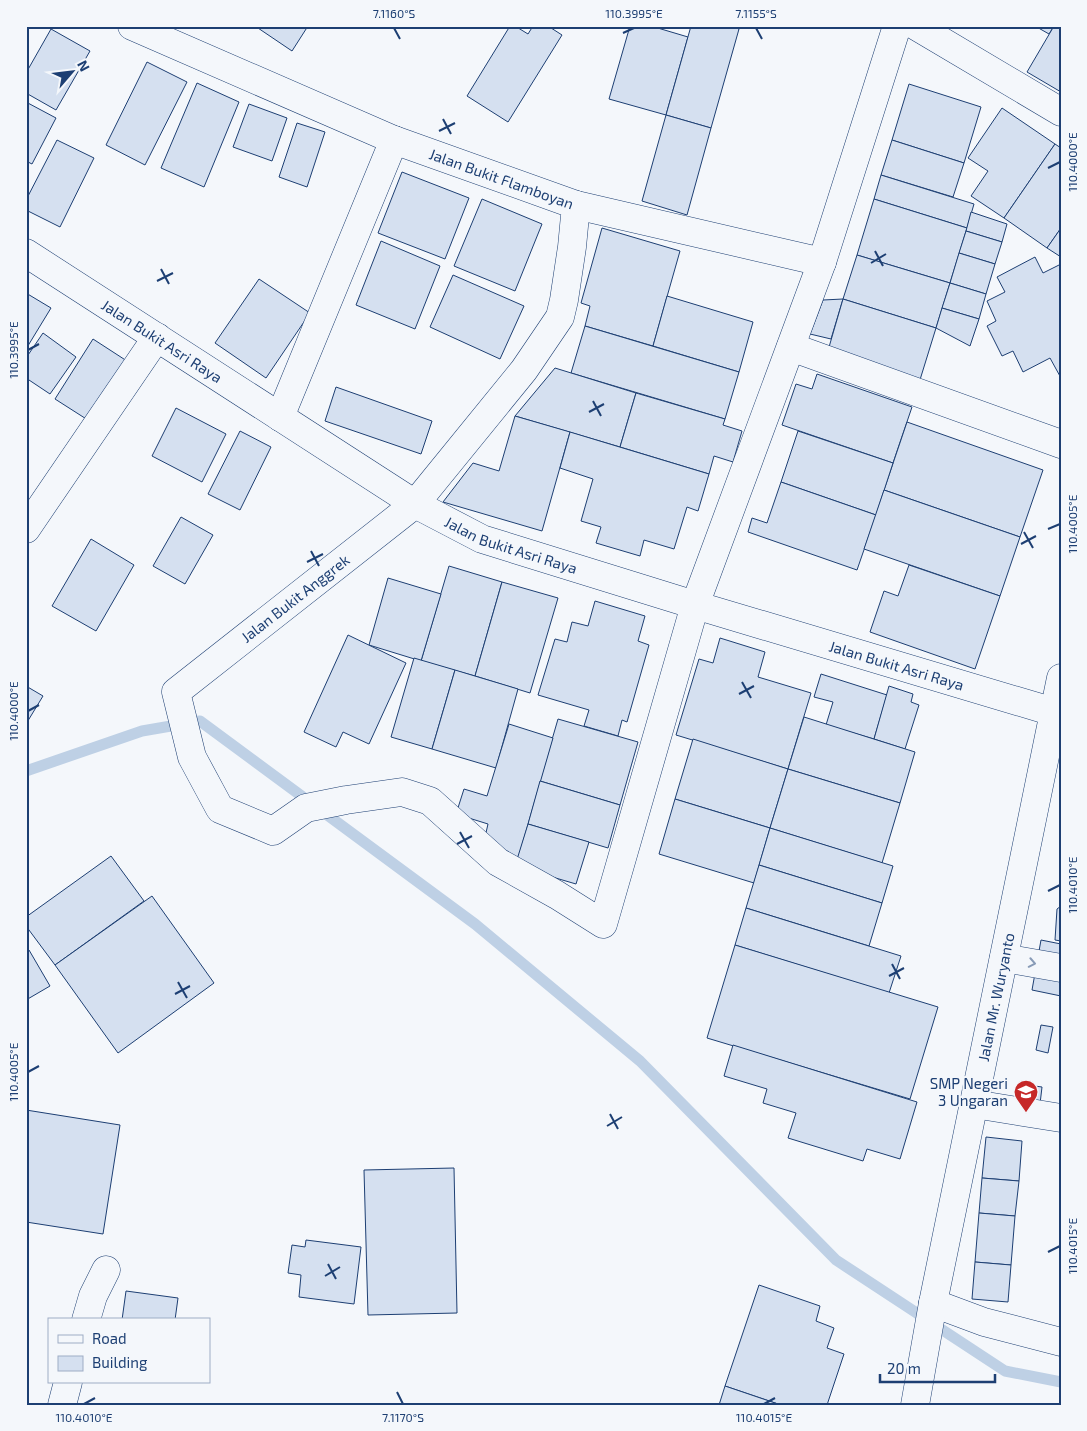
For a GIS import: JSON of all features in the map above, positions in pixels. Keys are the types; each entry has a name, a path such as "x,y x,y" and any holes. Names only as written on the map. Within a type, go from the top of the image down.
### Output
{"street":[{"name":"Jalan Bukit Flamboyan","path":"132,26 394,140 576,205 572,247 560,317 524,370 415,504"},
{"path":"695,605 822,262 897,26"},
{"path":"916,26 1061,112"},
{"path":"280,417 394,140"},
{"path":"576,205 822,262"},
{"name":"Jalan Bukit Asri Raya","path":"26,253 415,504 482,539 695,605 1054,712"},
{"path":"26,529 157,337"},
{"path":"791,347 1061,444"},
{"name":"Jalan Bukit Anggrek","path":"415,504 176,692 192,757 220,809 273,830 306,808 402,792 430,801 498,862 557,895 603,924 695,605"},
{"name":"Jalan Mr. Wuryanto","path":"915,1401 933,1303 1004,958 1053,751 1054,712 1061,678"},
{"path":"1004,958 1061,968"},
{"path":"974,1104 1061,1118"},
{"path":"87,1318 93,1296 106,1270"},
{"path":"933,1303 984,1322 1061,1342"},
{"path":"62,1405 67,1384"}],"building":[{"path":"255,26 308,26 292,51"},
{"path":"510,26 515,26 528,34 533,26 548,26 562,35 508,122 467,96"},
{"path":"630,26 651,26 688,37 666,115 609,99"},
{"path":"691,26 730,26 739,29 711,128 666,115"},
{"path":"1035,26 1054,26 1049,34"},
{"path":"1054,26 1061,26 1061,92 1027,72"},
{"path":"51,29 90,51 56,110 26,93 26,73"},
{"path":"147,62 187,82 145,165 106,145"},
{"path":"197,83 239,102 204,187 161,168"},
{"path":"909,84 981,107 964,163 892,140"},
{"path":"26,102 56,118 32,164 26,161"},
{"path":"249,104 287,118 272,161 233,147"},
{"path":"1002,108 1055,144 1004,218 971,196 988,171 968,158"},
{"path":"666,115 711,128 687,215 642,201"},
{"path":"297,123 325,132 307,187 279,177"},
{"path":"57,140 94,158 60,227 26,210 26,200"},
{"path":"892,140 964,163 953,197 881,175"},
{"path":"1055,144 1061,148 1061,228 1047,248 1004,218"},
{"path":"402,172 469,198 445,259 378,233"},
{"path":"881,175 974,204 967,228 874,199"},
{"path":"482,199 542,224 515,291 454,266"},
{"path":"874,199 967,228 950,283 857,255"},
{"path":"971,212 1007,224 1002,242 966,231"},
{"path":"602,228 680,251 653,346 585,326 590,306 581,303"},
{"path":"1061,228 1061,257 1047,248"},
{"path":"966,231 1002,242 995,264 959,253"},
{"path":"381,241 440,266 415,329 356,305"},
{"path":"959,253 995,264 986,294 950,283"},
{"path":"857,255 950,283 936,328 843,299"},
{"path":"1035,257 1043,273 1061,264 1061,378 1050,358 1023,372 1013,351 1002,356 987,326 996,321 987,301 1005,292 997,277"},
{"path":"453,275 524,306 500,359 430,327"},
{"path":"259,279 310,313 266,378 215,343"},
{"path":"950,283 986,294 979,319 942,308"},
{"path":"26,293 51,308 26,349"},
{"path":"667,296 753,322 739,372 653,346"},
{"path":"843,299 831,339 810,334 823,300"},
{"path":"843,299 936,328 919,383 827,354"},
{"path":"942,308 979,319 970,346 936,328"},
{"path":"585,326 739,372 725,419 571,373"},
{"path":"43,333 76,357 50,394 26,378 26,358"},
{"path":"93,339 130,363 91,422 55,399"},
{"path":"555,368 636,393 620,447 515,416"},
{"path":"817,374 912,407 893,463 782,425 796,384 812,389"},
{"path":"336,387 432,421 421,454 325,421"},
{"path":"636,393 725,419 723,425 742,431 733,462 714,456 709,474 620,447"},
{"path":"176,408 226,434 202,482 152,456"},
{"path":"515,416 570,432 542,531 443,502 473,463 499,471"},
{"path":"907,422 1043,470 1020,537 884,490"},
{"path":"240,431 271,447 240,510 208,494"},
{"path":"798,431 893,463 876,515 781,482"},
{"path":"570,432 709,474 698,511 687,507 674,549 644,540 640,556 596,543 601,527 581,521 593,479 560,468"},
{"path":"781,482 876,515 857,570 748,532 752,518 767,523"},
{"path":"884,490 1020,537 1000,596 864,549"},
{"path":"181,517 213,535 185,584 153,566"},
{"path":"91,539 134,565 96,631 52,606"},
{"path":"909,565 1000,596 975,669 870,632 884,591 898,596"},
{"path":"449,566 502,582 475,676 421,661"},
{"path":"388,578 441,594 421,661 369,645"},
{"path":"502,582 558,598 530,693 475,676"},
{"path":"595,601 645,616 638,641 649,645 627,722 622,720 618,736 584,726 589,710 538,695 555,639 567,642 572,622 588,626"},
{"path":"348,635 406,663 369,744 343,732 336,747 304,732"},
{"path":"720,638 765,652 758,677 811,693 788,769 676,735 699,659 713,663"},
{"path":"414,658 455,670 432,749 391,737"},
{"path":"455,670 518,689 496,768 432,749"},
{"path":"821,674 887,695 874,739 826,725 833,702 814,697"},
{"path":"26,686 43,696 26,724"},
{"path":"889,686 913,694 911,702 919,705 905,749 874,739"},
{"path":"804,717 915,752 900,803 788,769"},
{"path":"558,719 638,742 620,805 540,781"},
{"path":"509,724 553,738 518,859 485,837 488,824 456,814 464,789 487,796"},
{"path":"693,739 788,769 770,828 675,799"},
{"path":"788,769 900,803 882,863 770,828"},
{"path":"540,781 620,805 608,848 528,824"},
{"path":"675,799 770,828 754,883 659,854"},
{"path":"528,824 589,842 576,884 515,866"},
{"path":"770,828 893,866 882,903 759,865"},
{"path":"111,856 144,901 55,965 26,926 26,917"},
{"path":"759,865 882,903 869,946 746,908"},
{"path":"152,896 214,983 118,1053 55,965"},
{"path":"1061,906 1061,941 1055,940 1057,909"},
{"path":"746,908 901,956 889,993 735,945"},
{"path":"1041,940 1061,944 1061,996 1032,990"},
{"path":"735,945 938,1007 910,1099 707,1038"},
{"path":"29,950 50,986 26,1000 26,951"},
{"path":"1041,1025 1053,1027 1048,1053 1036,1050"},
{"path":"733,1045 917,1102 900,1159 867,1149 863,1161 788,1138 796,1113 763,1103 767,1089 724,1076"},
{"path":"1020,1084 1042,1087 1038,1121 1016,1118"},
{"path":"26,1110 120,1125 103,1234 26,1222"},
{"path":"986,1137 1022,1141 1019,1181 982,1178"},
{"path":"454,1168 457,1313 368,1315 364,1170"},
{"path":"982,1178 1019,1181 1015,1216 979,1213"},
{"path":"979,1213 1015,1216 1011,1265 975,1262"},
{"path":"306,1240 361,1247 354,1304 299,1297 301,1275 288,1273 292,1245 305,1247"},
{"path":"975,1262 1011,1265 1008,1302 972,1299"},
{"path":"759,1285 820,1306 816,1321 834,1328 827,1348 844,1354 827,1405 781,1405 725,1386"},
{"path":"126,1291 178,1298 175,1318 122,1318"},
{"path":"725,1386 781,1405 719,1405"}],"waterway":[{"path":"26,771 142,731 200,721 475,924 640,1061 836,1260 1005,1371 1061,1382"}],"place":[{"name":"SMP Negeri 3 Ungaran","path":"1026,1113"}]}
